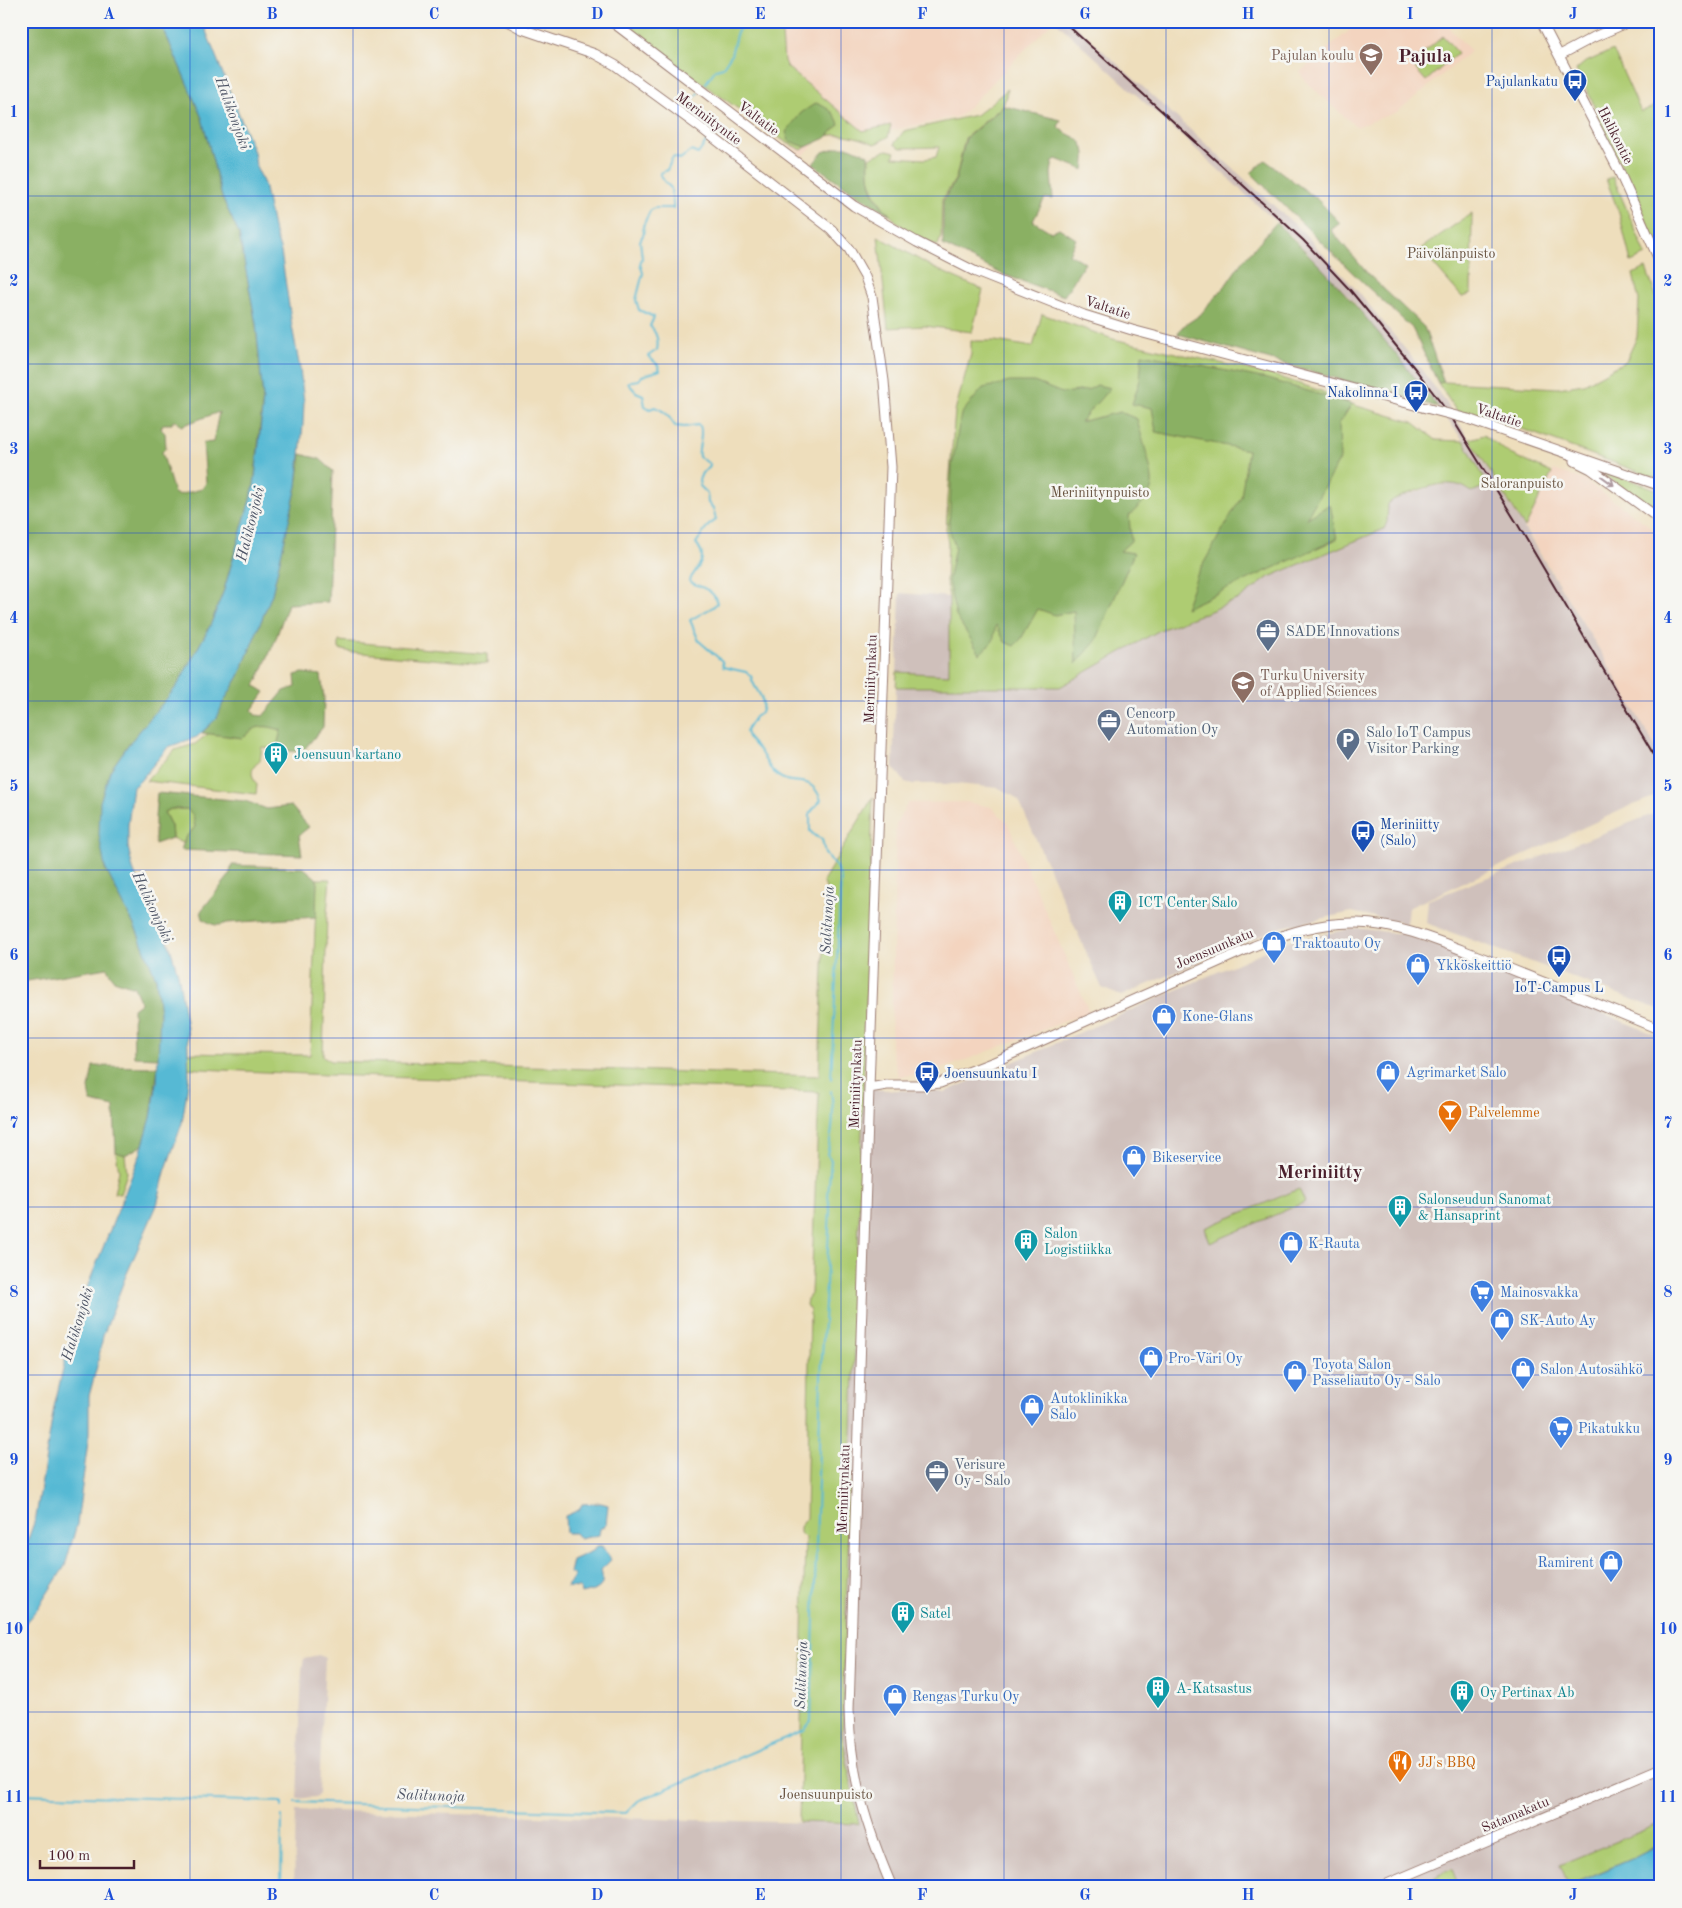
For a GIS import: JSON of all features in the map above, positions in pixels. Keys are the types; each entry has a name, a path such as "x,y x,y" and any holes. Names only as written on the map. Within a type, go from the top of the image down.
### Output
{"main road":[{"name":"Meriniityntie","path":"507,21 522,29 595,54 629,74 831,229 849,249 865,277"},
{"name":"Valtatie","path":"611,21 854,206 917,242 976,272 1084,314 1132,330 1468,419 1661,486"},
{"name":"Halikontie","path":"1541,21 1618,168 1661,264"},
{"path":"1560,55 1630,21"},
{"name":"Meriniitynkatu","path":"865,277 872,297 884,381 891,468 868,1088 849,1709 850,1742 856,1786 866,1824 892,1887"},
{"path":"1551,447 1591,470 1661,520"},
{"name":"Joensuunkatu","path":"868,1088 887,1085 925,1086 940,1083 994,1062 1261,943 1291,932 1333,924 1368,923 1410,931 1540,980 1661,1030"},
{"name":"Satamakatu","path":"1380,1887 1661,1768"}],"shaded area":[{"path":"629,21 1053,21 960,116 889,131 881,142 869,142 855,134 821,137 803,156"},
{"path":"1055,21 1070,21 1303,232 1361,295 1410,355 1446,402 1602,654 1661,757 1661,794 1628,807 1408,908 1406,924 1352,912 1278,928 1121,996 1102,988 1019,801 999,788 905,782 893,767 896,687 1060,687 1160,630 1241,598 1269,577 1387,522 1388,504 1392,500 1431,487 1450,484 1459,485 1472,492 1488,485 1464,441 1353,301 1296,240"},
{"name":"Pajulan koulu","path":"1372,21 1442,21 1471,51 1397,112 1356,127 1305,81 1300,72 1351,29"},
{"path":"1554,470 1584,480 1661,534 1661,757 1602,654 1525,528"},
{"path":"900,593 949,597 949,675 897,672"},
{"path":"966,802 991,807 1007,822 1089,1012 950,1066 921,1075 898,1076 891,1047 896,824 908,803"},
{"path":"1661,811 1661,1010 1426,923 1428,900"},
{"path":"1357,928 1403,934 1462,955 1661,1037 1661,1823 1560,1865 1569,1885 1565,1887 1459,1887 1452,1869 1413,1887 294,1887 296,1810 859,1824 842,1735 864,1089 945,1092 1290,940"},
{"path":"319,1655 325,1658 319,1793 315,1797 297,1799 302,1670 304,1658"}],"green space":[{"path":"21,21 160,21 202,118 222,197 239,234 256,324 263,398 254,486 224,590 210,626 177,686 128,745 110,771 105,868 137,931 156,978 160,1013 159,1058 134,1057 133,1009 141,1003 134,987 114,980 107,968 21,982","holes":["219,412 213,442 203,443 206,483 202,489 178,495 174,493 162,452 166,448 165,433 161,429 163,424 172,424 173,421 177,421 181,426"]},
{"path":"621,21 781,21 784,61 787,67 863,131 891,125 888,137 875,144 846,135 829,136 811,143 802,150 787,143 690,75"},
{"path":"1443,36 1458,53 1426,81 1411,64"},
{"path":"1613,50 1641,112 1661,103 1661,256 1634,192 1601,125 1592,100 1576,70 1584,63"},
{"path":"1008,89 1003,106 965,138 956,178 942,200 941,236 938,246 927,242 906,229 887,212 874,192 870,181 869,158 887,150 895,152 893,157 925,159 936,157 939,147 901,148 894,144 904,131 976,115"},
{"path":"816,103 830,111 839,124 826,138 806,147 789,141 786,132 801,113"},
{"path":"1004,106 1061,120 1058,127 1077,139 1083,146 1084,170 1056,159 1053,161 1051,173 1053,199 1045,198 1033,221 1051,232 1059,228 1076,239 1069,254 1085,263 1064,296 1002,274 943,245 943,201 956,179 966,138"},
{"path":"838,147 850,147 868,155 871,187 877,200 889,214 813,164 823,152"},
{"path":"1265,160 1317,199 1340,223 1331,230 1368,274 1424,327 1444,382 1438,383 1412,328 1362,282 1251,173"},
{"path":"1613,177 1646,255 1631,262 1619,213 1606,179"},
{"name":"Päivölänpuisto","path":"1472,213 1471,294 1462,297 1420,249"},
{"path":"1276,223 1341,289 1438,407 1178,334 1182,327 1200,315 1225,286 1241,263"},
{"path":"878,236 934,268 983,290 972,332 925,326 888,328"},
{"path":"1646,268 1661,310 1661,480 1522,429 1457,412 1438,383 1558,388 1584,384 1626,361 1637,337 1639,300 1633,274"},
{"name":"Meriniitynpuisto","path":"1042,314 1113,339 1269,374 1321,391 1357,406 1413,422 1436,440 1464,441 1488,485 1472,492 1460,485 1442,484 1393,500 1388,504 1387,522 1384,529 1269,577 1241,598 1160,630 1060,687 896,687 897,672 949,675 949,597 946,582 948,498 955,411 971,354 971,341 995,341 1033,347"},
{"path":"1142,354 1267,379 1352,404 1339,424 1340,459 1306,519 1330,504 1337,539 1185,608 1197,575 1241,497 1248,450 1156,432 1152,408 1132,404 1140,380"},
{"path":"1010,382 1034,382 1062,393 1088,390 1097,385 1110,388 1080,422 1120,412 1137,419 1149,462 1152,479 1151,489 1143,502 1129,516 1131,541 1120,551 1134,553 1096,641 1076,664 1074,611 1055,615 1038,609 1021,639 1014,646 1005,642 996,625 993,641 980,654 956,616 948,581 955,547 949,528 952,466 961,414 983,388"},
{"name":"Saloranpuisto","path":"1484,435 1510,454 1552,473 1525,528 1470,439"},
{"path":"301,454 320,459 333,471 328,602 288,604 275,641 255,686 265,692 252,710 255,715 263,716 284,691 296,687 295,675 303,673 321,675 324,698 323,727 302,752 276,750 281,730 269,727 256,728 243,738 202,733 208,727 239,676 272,594 297,486"},
{"path":"1599,469 1661,491 1661,516 1599,471"},
{"path":"339,641 487,654 487,664 351,652 339,649"},
{"path":"268,726 282,730 276,750 262,747 260,761 253,769 252,775 257,785 256,794 146,781 175,750 195,744 209,733 243,738 252,728"},
{"path":"157,793 245,801 267,809 291,806 309,827 299,835 302,855 181,850 185,838 195,827 193,815 187,809 171,809 164,812 171,826 172,838 155,844"},
{"name":"Joensuunpuisto","path":"873,797 842,1735 859,1824 799,1822 805,1538 800,1533 800,1527 806,1518 810,1311 806,1305 807,1299 811,1294 819,1092 180,1068 182,1053 310,1055 317,879 330,879 327,913 323,1056 331,1061 819,1076 826,888 823,881"},
{"path":"171,809 187,809 193,815 195,827 182,843 172,838 171,826 164,812"},
{"path":"232,865 304,868 317,879 316,917 217,925 206,921 203,919 201,911 229,876"},
{"path":"93,1066 158,1067 151,1118 143,1145 125,1155 116,1152 114,1107 91,1102 89,1088"},
{"path":"116,1152 125,1155 127,1173 120,1194 114,1193 119,1171"},
{"path":"1299,1189 1305,1202 1210,1243 1205,1228"},
{"path":"1661,1823 1661,1844 1634,1858 1569,1885 1560,1865"},
{"path":"1452,1869 1459,1887 1413,1887"}],"water":[{"name":"Halikonjoki","path":"160,21 202,21 254,152 256,166 264,184 273,227 281,252 300,369 304,402 303,424 297,486 272,594 239,676 223,703 217,718 197,737 168,747 133,787 128,825 128,847 133,869 140,887 166,934 178,974 187,1027 189,1074 186,1097 182,1123 165,1172 157,1205 125,1278 103,1336 89,1396 89,1434 77,1524 65,1566 38,1608 21,1628 21,1559 36,1517 54,1407 70,1339 82,1300 140,1155 151,1118 157,1082 160,1013 156,978 137,931 105,868 99,835 100,802 110,771 128,745 177,686 210,626 224,590 254,486 263,398 256,324 239,234 222,197 202,118"},
{"path":"601,1503 608,1505 606,1525 600,1529 599,1535 580,1539 575,1533 566,1533 565,1516 579,1510 582,1504"},
{"path":"596,1546 602,1546 611,1560 601,1570 602,1582 599,1588 581,1594 580,1588 566,1587 574,1578 573,1574 569,1573 572,1560 594,1550"},
{"path":"1661,1844 1661,1877 1643,1887 1566,1887 1634,1858"}],"waterway":[{"name":"Salitunoja","path":"705,84 716,69 723,67 731,55 736,35 743,21"},
{"name":"Salitunoja","path":"695,97 698,93"},
{"name":"Salitunoja","path":"689,104 690,109 716,128"},
{"name":"Salitunoja","path":"707,141 698,154 691,151 680,159 673,157 667,170 660,173 664,181 671,188 673,208 654,208 650,211 643,226 644,233 640,241 642,258 640,264 643,273 636,300 639,310 654,317 650,326 657,337 658,346 657,350 648,356 658,365 660,370 628,383 636,392 643,395 645,406 650,409 655,407 662,410 675,426 700,426 699,457 710,464 709,468 702,473 699,480 700,486 707,493 708,503 713,508 716,520 709,525 696,543 702,558 699,567 689,581 713,594 717,603 690,620 699,641 722,661 723,667 746,672 751,676 761,698 762,707 761,713 755,717 746,731 749,740 759,750 777,775 789,781 806,783 812,786 817,791 821,800 810,813 810,831 822,839 825,854 835,865 841,878 831,1079"},
{"name":"Salitunoja","path":"295,1802 626,1813 638,1801 804,1730 811,1721 821,1377 830,1210 828,1196 831,1160 827,1154 833,1115 831,1091"},
{"path":"21,1794 282,1802 282,1807"},
{"path":"281,1887 282,1816"}],"railway":[{"path":"1063,21 1303,240 1350,290 1416,370 1450,415 1518,525 1661,767"}],"place":[{"name":"Pajulan koulu","path":"1371,76"},
{"name":"Pajulankatu","path":"1575,102"},
{"name":"Nakolinna I","path":"1416,413"},
{"name":"SADE Innovations","path":"1268,652"},
{"name":"Turku University of Applied Sciences","path":"1243,704"},
{"name":"Cencorp Automation Oy","path":"1109,742"},
{"name":"Salo IoT Campus Visitor Parking","path":"1348,761"},
{"name":"Joensuun kartano","path":"276,775"},
{"name":"Meriniitty (Salo)","path":"1363,853"},
{"name":"ICT Center Salo","path":"1120,923"},
{"name":"Traktoauto Oy","path":"1274,964"},
{"name":"IoT-Campus L","path":"1559,978"},
{"name":"Ykköskeittiö","path":"1418,986"},
{"name":"Kone-Glans","path":"1164,1037"},
{"name":"Agrimarket Salo","path":"1388,1093"},
{"name":"Joensuunkatu I","path":"927,1094"},
{"name":"Palvelemme","path":"1450,1133"},
{"name":"Bikeservice","path":"1134,1178"},
{"name":"Salonseudun Sanomat & Hansaprint","path":"1400,1228"},
{"name":"Salon Logistiikka","path":"1026,1262"},
{"name":"K-Rauta","path":"1291,1264"},
{"name":"Mainosvakka","path":"1482,1313"},
{"name":"SK-Auto Ay","path":"1502,1341"},
{"name":"Pro-Väri Oy","path":"1151,1379"},
{"name":"Salon Autosähkö","path":"1523,1390"},
{"name":"Toyota Salon Passeliauto Oy - Salo","path":"1295,1393"},
{"name":"Autoklinikka Salo","path":"1032,1427"},
{"name":"Pikatukku","path":"1561,1449"},
{"name":"Verisure Oy - Salo","path":"937,1493"},
{"name":"Ramirent","path":"1611,1583"},
{"name":"Satel","path":"903,1634"},
{"name":"A-Katsastus","path":"1158,1709"},
{"name":"Oy Pertinax Ab","path":"1462,1713"},
{"name":"Rengas Turku Oy","path":"895,1717"},
{"name":"JJ's BBQ","path":"1400,1783"}],"district":[{"name":"Pajula","path":"1425,55"},
{"name":"Meriniitty","path":"1320,1171"}]}
